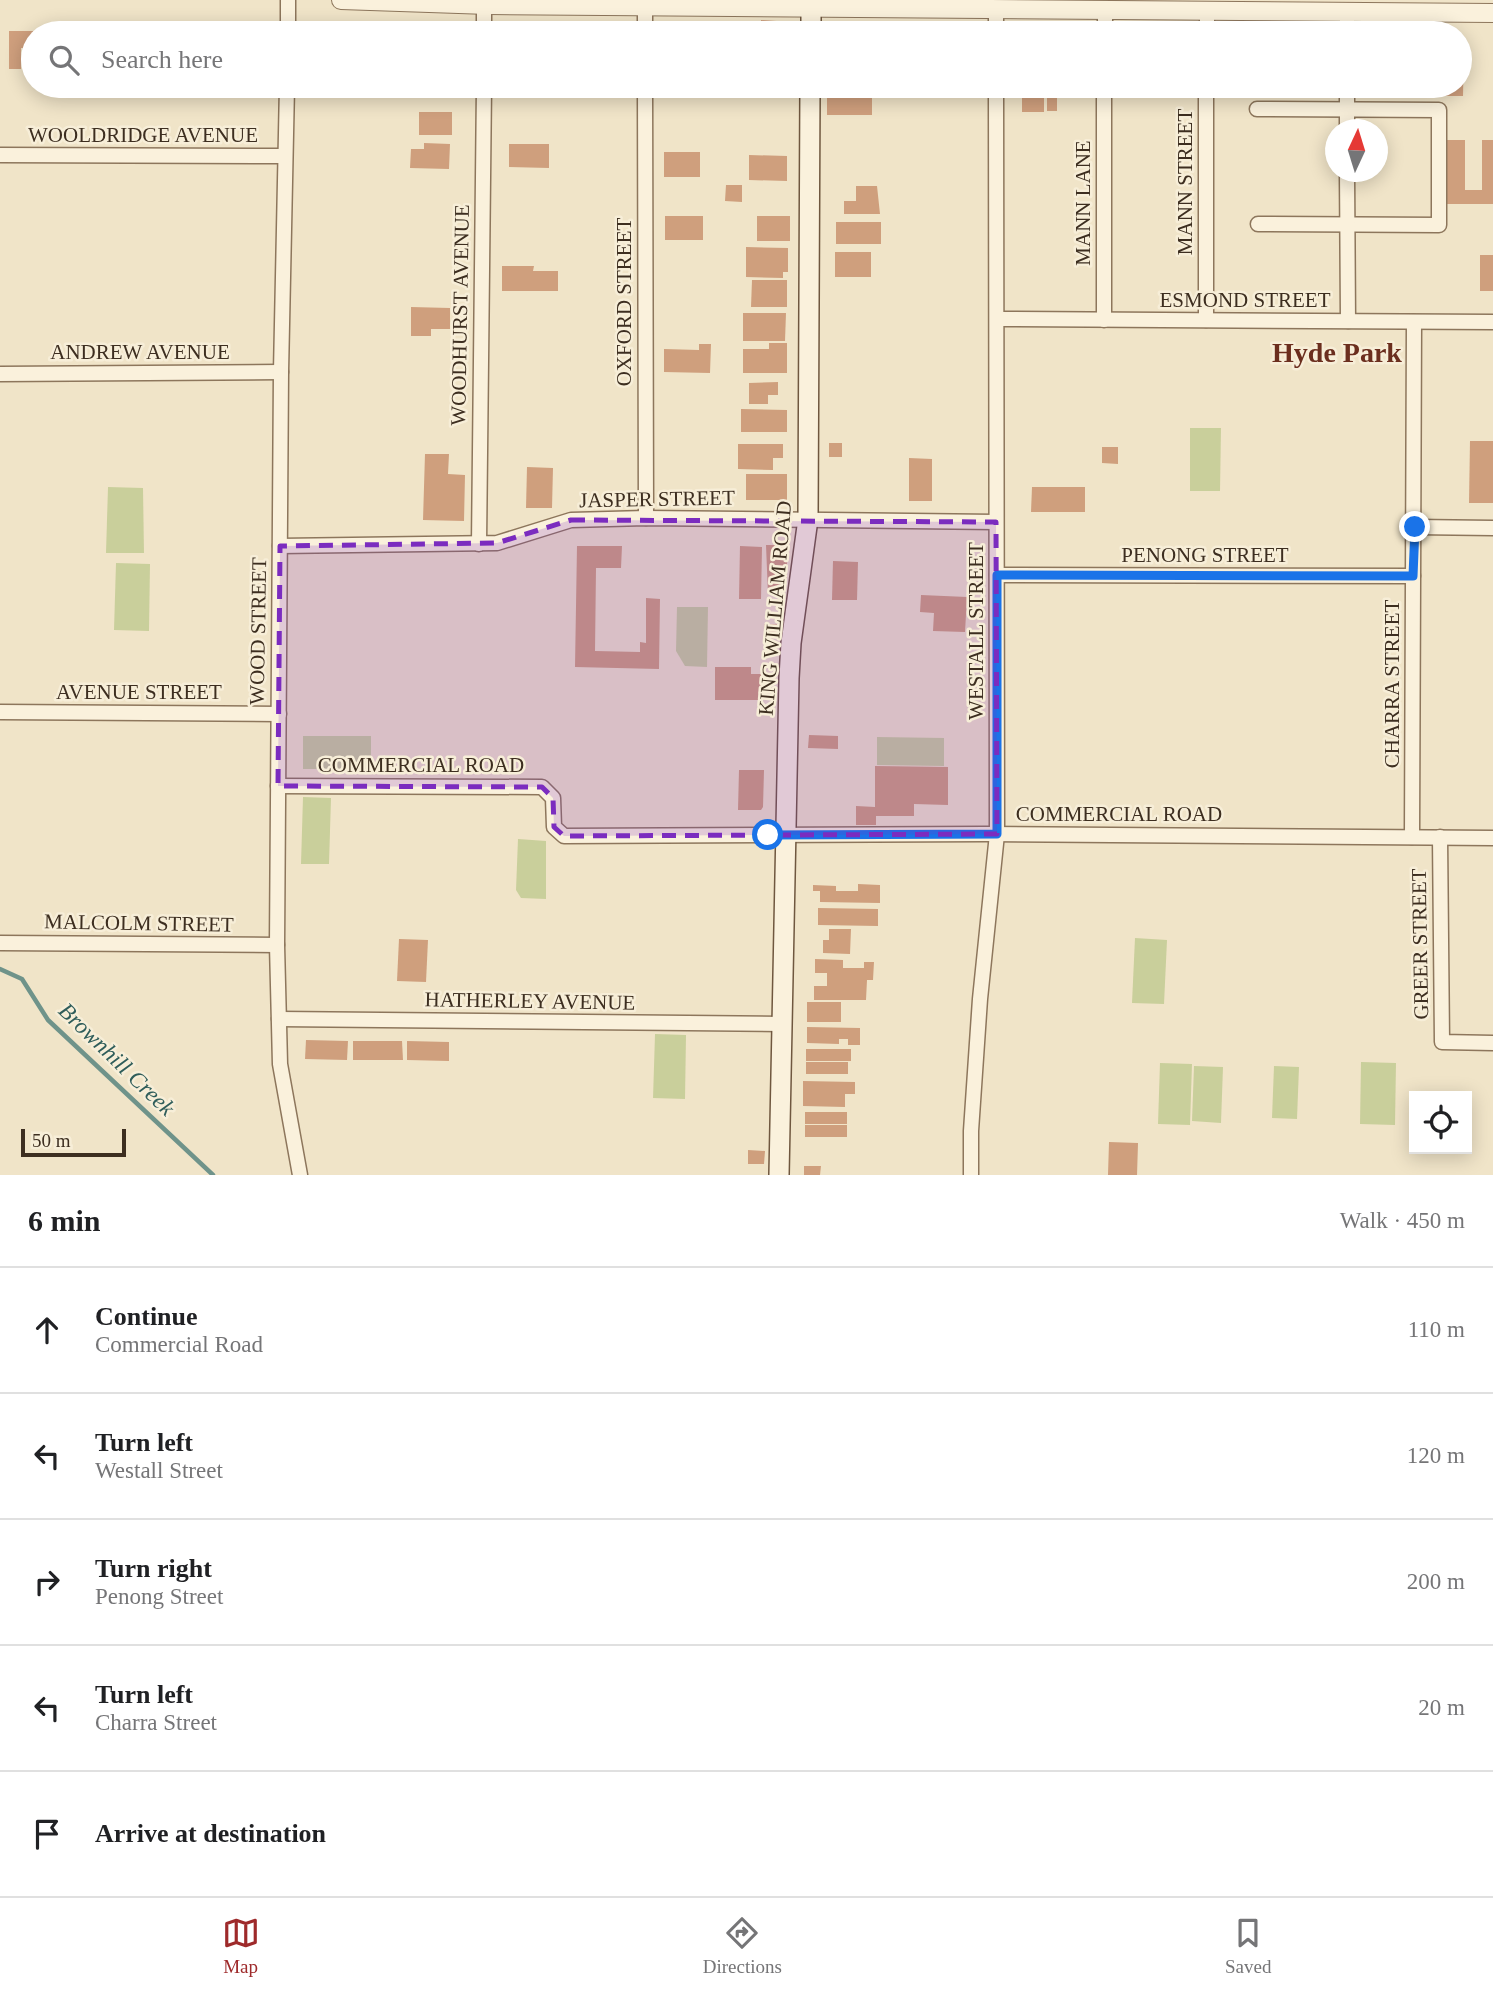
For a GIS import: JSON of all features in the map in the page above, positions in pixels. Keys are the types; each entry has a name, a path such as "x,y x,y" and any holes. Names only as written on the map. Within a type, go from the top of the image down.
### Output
{"main road":[{"path":"811,3 811,21"},
{"name":"KING WILLIAM ROAD","path":"779,1175 791,643 808,519 810,98"}],"street":[{"path":"288,0 288,21"},
{"path":"341,0 645,5 811,3 996,8 1099,6 1206,10 1254,5 1347,12 1493,13"},
{"path":"485,21 487,3"},
{"path":"645,5 645,21"},
{"path":"996,8 996,21"},
{"path":"1206,10 1206,21"},
{"path":"1347,12 1347,21"},
{"name":"WOOD STREET","path":"287,98 281,372 277,945 280,1064 300,1175"},
{"name":"WOODHURST AVENUE","path":"479,544 484,98"},
{"name":"OXFORD STREET","path":"645,98 646,518"},
{"name":"WESTALL STREET","path":"971,1175 971,1130 980,999 997,834 996,98"},
{"name":"MANN LANE","path":"1104,98 1104,320"},
{"name":"MANN STREET","path":"1206,98 1206,320"},
{"path":"1347,98 1347,119"},
{"path":"1258,109 1439,110 1439,225 1258,224"},
{"name":"WOOLDRIDGE AVENUE","path":"0,155 285,156"},
{"path":"1347,182 1348,321"},
{"name":"ESMOND STREET","path":"998,319 1493,322"},
{"name":"CHARRA STREET","path":"1412,837 1414,322"},
{"name":"ANDREW AVENUE","path":"0,374 281,372"},
{"name":"JASPER STREET","path":"280,546 497,543 571,520 646,518 996,522"},
{"path":"1415,527 1493,528"},
{"name":"PENONG STREET","path":"997,575 1413,576"},
{"name":"AVENUE STREET","path":"0,712 279,714"},
{"name":"COMMERCIAL ROAD","path":"278,786 542,787 554,798 554,827 564,836 997,834 1493,838"},
{"name":"GREER STREET","path":"1440,837 1442,1042 1493,1043"},
{"name":"MALCOLM STREET","path":"0,943 277,945"},
{"name":"HATHERLEY AVENUE","path":"279,1019 782,1024"}],"highlighted area":[{"path":"571,520 996,522 997,834 564,836 554,827 553,798 542,787 278,786 280,546 497,543"}],"green space":[{"path":"1190,428 1221,428 1220,491 1190,491"},
{"path":"108,487 143,488 144,553 106,553"},
{"path":"116,563 150,564 149,631 114,630"},
{"path":"677,607 708,607 707,667 685,666 676,651"},
{"path":"303,736 371,736 371,769 303,769"},
{"path":"877,737 944,738 944,766 877,765"},
{"path":"303,797 331,798 329,864 301,864"},
{"path":"518,839 546,841 546,899 521,898 516,890"},
{"path":"1135,938 1167,940 1164,1004 1132,1003"},
{"path":"655,1034 686,1035 685,1099 653,1098"},
{"path":"1361,1062 1396,1063 1395,1125 1360,1124"},
{"path":"1160,1063 1192,1064 1190,1125 1158,1124"},
{"path":"1194,1066 1223,1067 1221,1123 1192,1121"},
{"path":"1274,1066 1299,1067 1297,1119 1272,1118"}],"building":[{"path":"9,31 21,31 21,69 9,69"},
{"path":"827,98 872,98 872,115 827,115"},
{"path":"1022,98 1044,98 1044,112 1022,112"},
{"path":"1047,98 1057,98 1057,111 1047,111"},
{"path":"419,112 452,112 452,135 419,135"},
{"path":"1445,140 1465,140 1465,190 1482,190 1482,140 1493,140 1493,204 1445,204"},
{"path":"424,143 450,144 449,169 410,168 411,149 424,149"},
{"path":"509,144 549,144 549,168 509,167"},
{"path":"664,152 700,152 700,177 664,177"},
{"path":"749,155 787,156 787,181 749,180"},
{"path":"726,185 742,185 742,202 725,201"},
{"path":"856,186 877,186 880,214 844,214 844,201 856,201"},
{"path":"665,216 703,216 703,240 665,240"},
{"path":"757,216 790,216 790,241 757,241"},
{"path":"836,222 881,222 881,244 836,244"},
{"path":"746,247 788,248 788,272 783,272 783,278 746,277"},
{"path":"835,252 871,252 871,277 835,277"},
{"path":"1480,255 1493,255 1493,291 1480,291"},
{"path":"502,266 534,266 533,271 558,271 558,291 502,291"},
{"path":"752,280 787,280 787,307 751,307"},
{"path":"411,307 450,308 450,329 431,329 431,336 411,336"},
{"path":"743,313 786,313 785,341 743,341"},
{"path":"769,343 787,343 787,373 743,373 743,349 769,349"},
{"path":"699,344 711,344 710,373 664,372 664,349 699,350"},
{"path":"778,382 778,395 768,395 768,404 749,404 749,383"},
{"path":"741,409 787,410 787,432 741,432"},
{"path":"1470,441 1493,441 1493,503 1469,503"},
{"path":"829,443 842,443 842,457 829,457"},
{"path":"738,444 783,444 783,458 773,458 773,470 738,469"},
{"path":"1102,447 1118,447 1118,464 1102,463"},
{"path":"425,454 449,454 448,474 465,475 464,521 423,520"},
{"path":"909,458 932,459 932,501 909,501"},
{"path":"527,467 553,468 552,508 526,508"},
{"path":"746,474 787,474 787,500 746,500"},
{"path":"1032,487 1085,487 1085,512 1031,512"},
{"path":"766,545 787,545 787,578 781,578 781,594 768,594"},
{"path":"577,546 622,546 621,568 596,568 595,651 640,652 640,642 646,643 646,598 660,599 659,669 575,667"},
{"path":"740,546 762,547 761,599 739,599"},
{"path":"833,561 858,562 857,600 832,600"},
{"path":"921,595 967,597 965,632 933,631 934,613 920,612"},
{"path":"764,624 778,624 774,637 764,637"},
{"path":"715,667 751,667 751,674 761,674 761,700 715,700"},
{"path":"809,735 838,736 838,749 808,748"},
{"path":"875,766 948,767 948,805 914,804 914,816 876,816 876,825 856,825 856,806 875,807"},
{"path":"739,770 764,770 761,810 738,810"},
{"path":"858,884 880,885 880,903 820,902 820,891 813,891 813,885 836,886 836,891 858,891"},
{"path":"818,908 878,909 878,926 818,925"},
{"path":"829,929 851,929 850,954 823,953 823,940 829,940"},
{"path":"399,939 428,940 426,982 397,981"},
{"path":"815,959 843,960 843,968 864,968 864,962 874,962 873,980 867,980 866,1000 814,1000 814,986 827,986 827,973 815,973"},
{"path":"807,1002 841,1002 841,1022 807,1022"},
{"path":"807,1027 860,1028 860,1045 848,1045 848,1039 839,1039 839,1044 807,1043"},
{"path":"306,1040 348,1041 347,1060 305,1059"},
{"path":"353,1041 402,1041 403,1060 353,1060"},
{"path":"407,1041 449,1042 449,1061 407,1060"},
{"path":"806,1049 851,1049 851,1061 806,1061"},
{"path":"806,1062 848,1062 848,1074 806,1074"},
{"path":"803,1081 855,1082 855,1094 845,1094 845,1107 803,1106"},
{"path":"805,1112 847,1112 847,1124 805,1124"},
{"path":"805,1125 847,1125 847,1137 805,1137"},
{"path":"1109,1142 1138,1143 1137,1175 1108,1175"},
{"path":"748,1150 765,1151 764,1164 748,1164"},
{"path":"804,1166 821,1166 820,1175 804,1175"}],"waterway":[{"name":"Brownhill Creek","path":"0,969 22,979 48,1020 213,1175"}],"district":[{"name":"Hyde Park","path":"1337,352"}],"route":[{"path":"768,835 997,834 997,575 1413,576 1415,527"}]}
